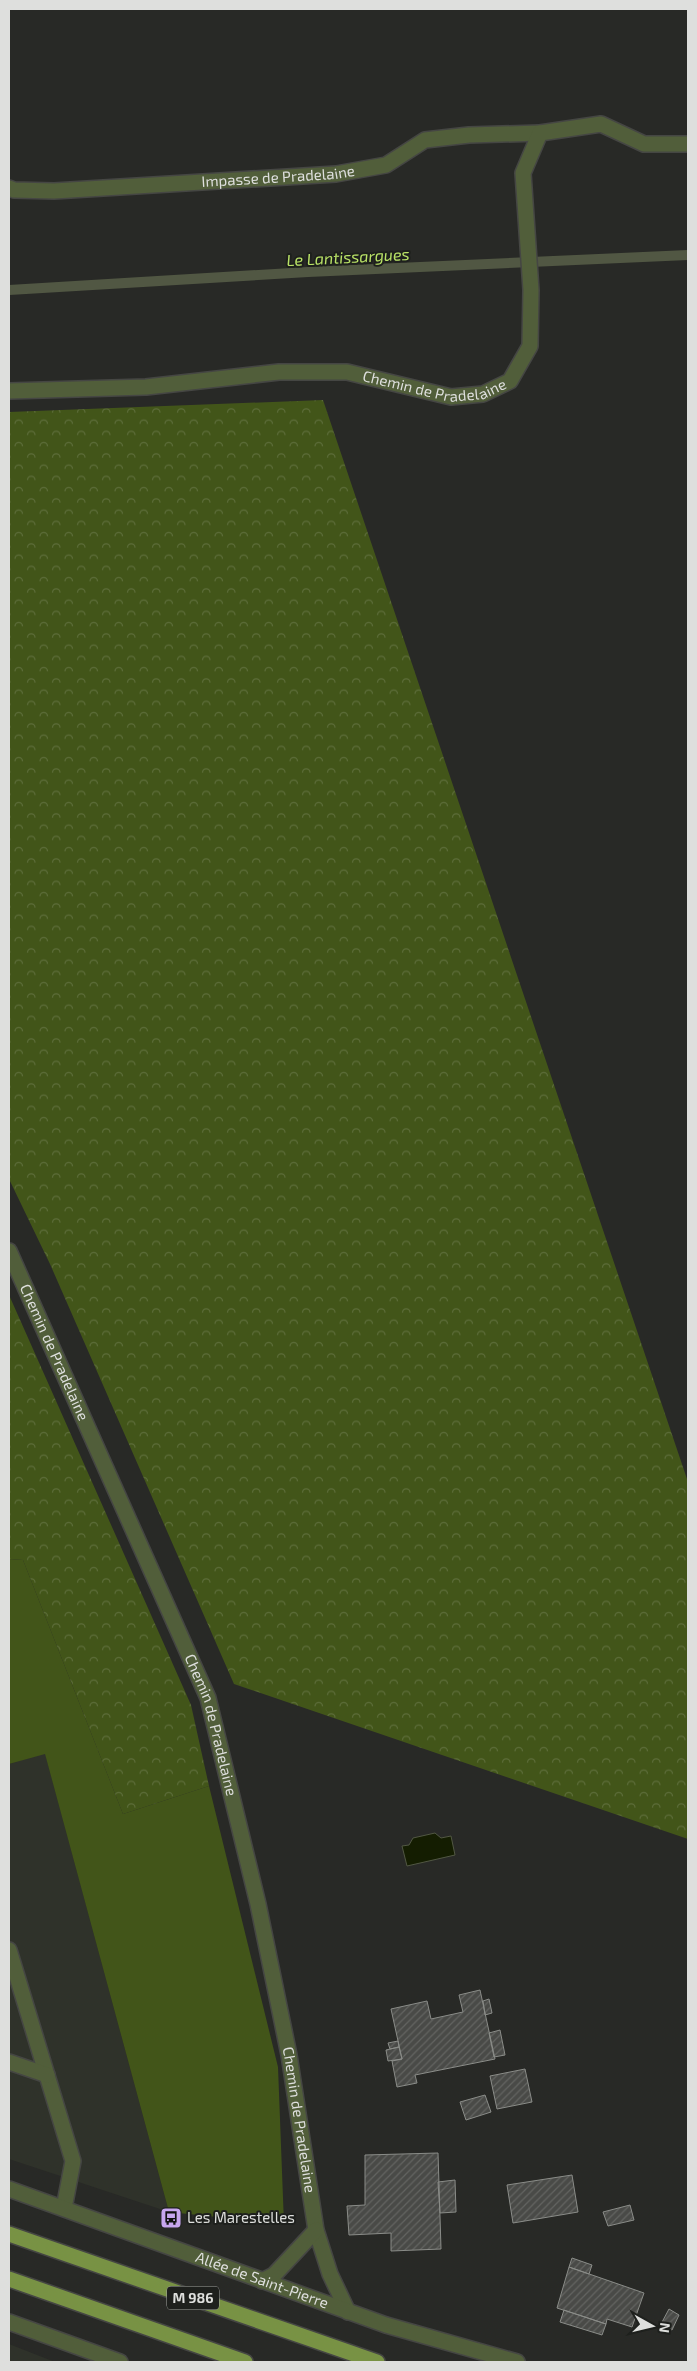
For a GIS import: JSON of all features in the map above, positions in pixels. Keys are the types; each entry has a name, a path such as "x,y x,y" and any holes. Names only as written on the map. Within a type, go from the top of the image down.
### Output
{"main road":[{"name":"M 986","path":"9,2234 376,2362"},
{"path":"9,2279 245,2362"}],"street":[{"path":"540,133 601,124 644,144 688,144"},
{"name":"Impasse de Pradelaine","path":"9,188 14,190 54,191 336,174 386,165 425,140 469,135 540,133"},
{"name":"Chemin de Pradelaine","path":"9,391 146,387 279,372 347,372 451,397 483,394 510,381 530,346 531,290 523,173 540,133"},
{"name":"Chemin de Pradelaine","path":"9,1251 208,1698 258,1904 289,2055 316,2230 330,2274 348,2312"},
{"path":"9,1950 73,2162 64,2208"},
{"path":"9,2062 47,2075"},
{"name":"Allée de Saint-Pierre","path":"9,2189 348,2312 517,2362"},
{"path":"262,2280 274,2275 316,2230"},
{"path":"9,2322 120,2362"}],"shaded area":[{"path":"45,1753 169,2212 9,2159 9,1764"},
{"path":"435,1833 441,1838 451,1836 455,1855 407,1866 402,1846 409,1845 413,1838"},
{"path":"9,2344 55,2362 9,2362"}],"green space":[{"path":"323,400 688,1482 688,1839 234,1684 50,1264 9,1179 9,412"},
{"path":"9,1295 191,1705 209,1786 123,1814 23,1560 9,1559"},
{"path":"9,1559 23,1560 123,1814 209,1786 278,2067 284,2224 169,2212 45,1754 9,1764"}],"building":[{"path":"480,1990 495,2059 415,2075 417,2083 397,2087 392,2061 402,2059 391,2009 427,2001 431,2019 463,2012 459,1995"},
{"path":"489,1999 492,2013 485,2015 483,2001"},
{"path":"500,2030 505,2055 494,2057 489,2033"},
{"path":"398,2041 399,2047 390,2049 388,2043"},
{"path":"399,2047 402,2059 388,2061 386,2050"},
{"path":"525,2069 532,2102 497,2109 490,2076"},
{"path":"485,2095 491,2112 466,2120 460,2102"},
{"path":"438,2153 441,2249 391,2251 391,2233 349,2235 347,2206 365,2205 365,2155"},
{"path":"572,2175 578,2212 513,2223 507,2185"},
{"path":"455,2180 456,2212 440,2213 438,2182"},
{"path":"630,2205 634,2220 608,2226 603,2212"},
{"path":"572,2258 592,2265 589,2274 569,2267"},
{"path":"569,2267 644,2293 632,2327 607,2319 606,2324 557,2308"},
{"path":"669,2309 679,2315 672,2330 661,2324"},
{"path":"564,2310 606,2324 602,2335 560,2322"}],"waterway":[{"name":"Le Lantissargues","path":"9,290 308,272 688,255"}],"place":[{"name":"Les Marestelles","path":"171,2218"}]}
